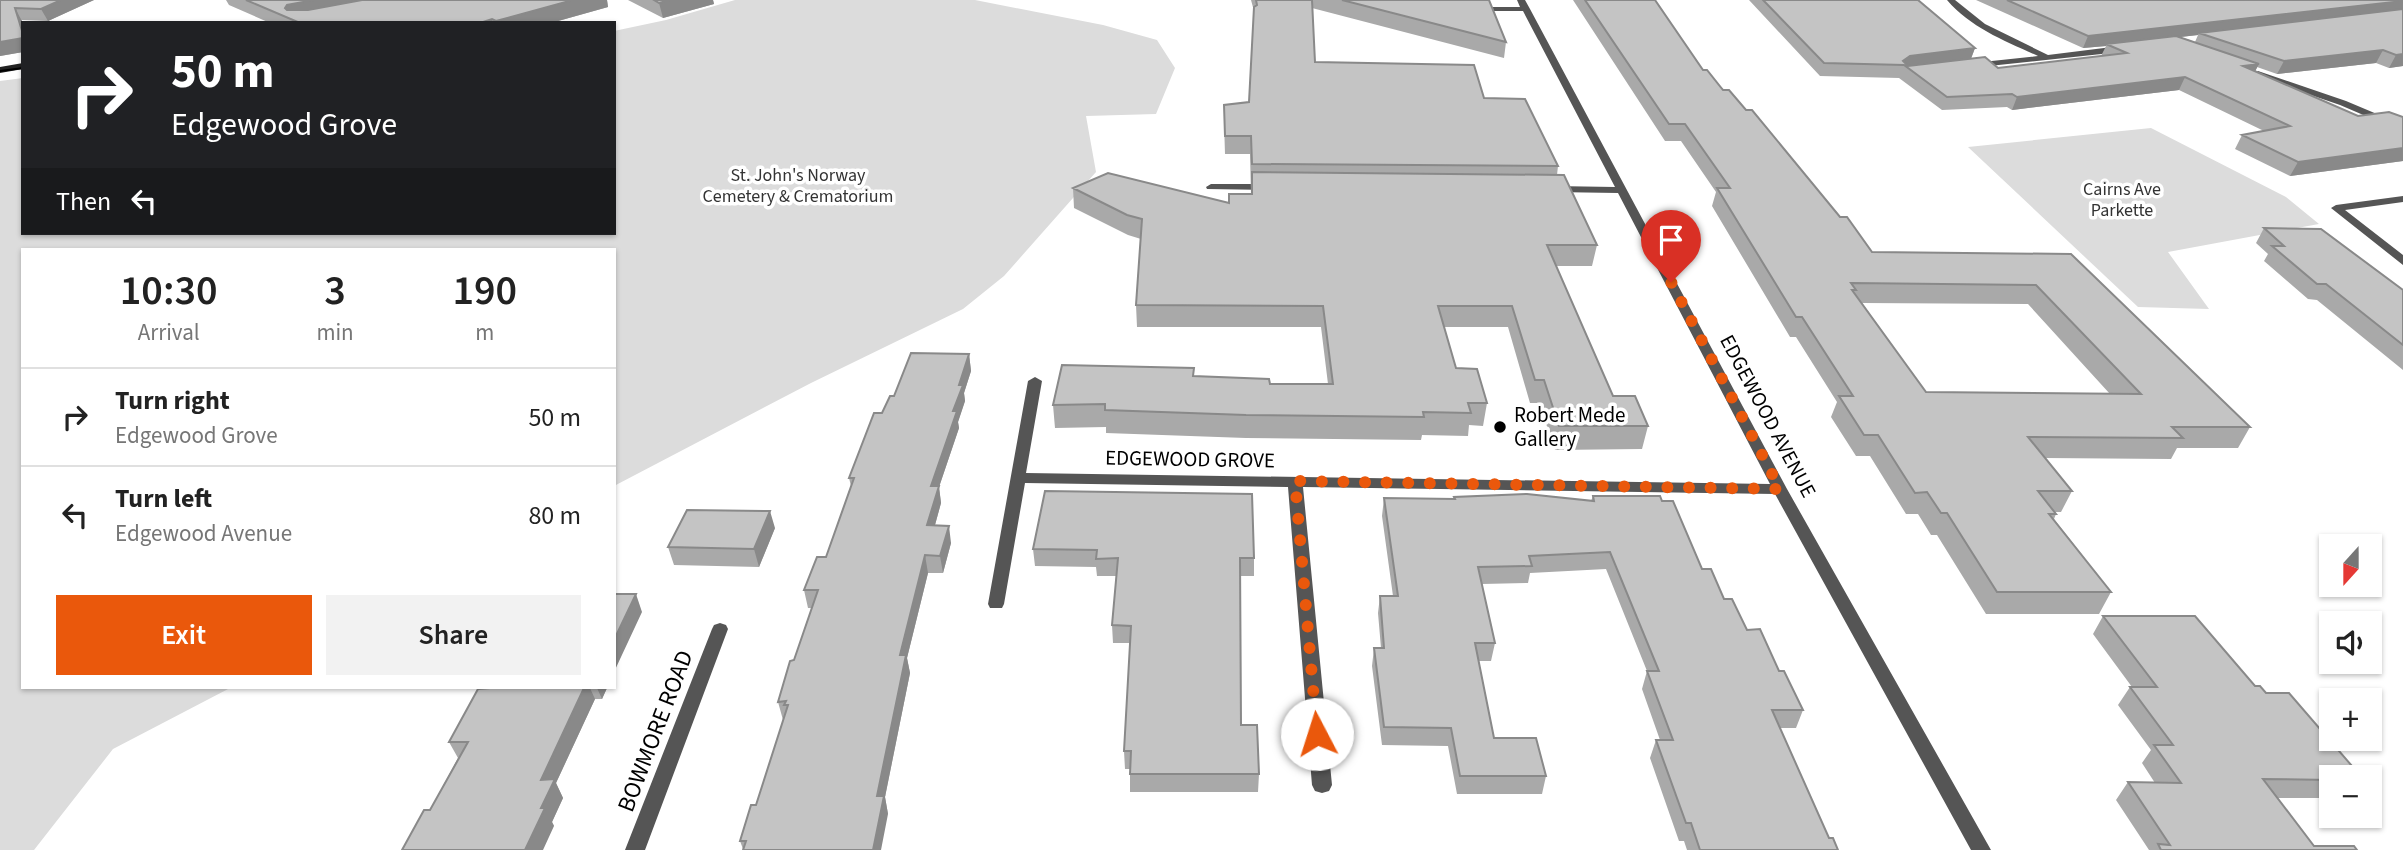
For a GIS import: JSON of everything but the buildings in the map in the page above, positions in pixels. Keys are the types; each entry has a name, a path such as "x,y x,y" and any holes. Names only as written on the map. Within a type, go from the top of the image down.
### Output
{"main road":[{"path":"0,70 21,66"}],"street":[{"path":"1951,0 1980,24 2046,56"},
{"path":"1463,8 1523,5"},
{"name":"EDGEWOOD AVENUE","path":"1523,5 1780,489 1981,850"},
{"path":"1957,68 2131,48"},
{"path":"2247,70 2343,103 2403,129"},
{"path":"1211,187 1279,187"},
{"path":"1536,189 1622,190"},
{"path":"2403,199 2336,208 2403,261"},
{"path":"996,604 1035,380"},
{"name":"EDGEWOOD GROVE","path":"1019,478 1780,489"},
{"path":"1295,481 1322,785"},
{"name":"BOWMORE ROAD","path":"635,850 720,629"}],"green space":[{"name":"St. John's Norway Cemetery & Crematorium","path":"735,0 975,0 1103,25 1157,40 1175,68 1156,114 1086,116 1096,172 1004,276 963,309 811,383 616,485 616,248 21,248 21,689 228,689 113,749 34,850 0,850 0,81 21,78 21,235 616,235 616,31 666,20"},
{"name":"Cairns Ave Parkette","path":"2151,128 2286,197 2319,224 2168,252 2209,309 2138,307 1968,147"}],"tram line":[{"path":"0,71 21,68"}],"place":[{"name":"Robert Mede Gallery","path":"1500,427"}],"route":[{"path":"1317,734 1295,481 1780,489 1671,282"}]}
